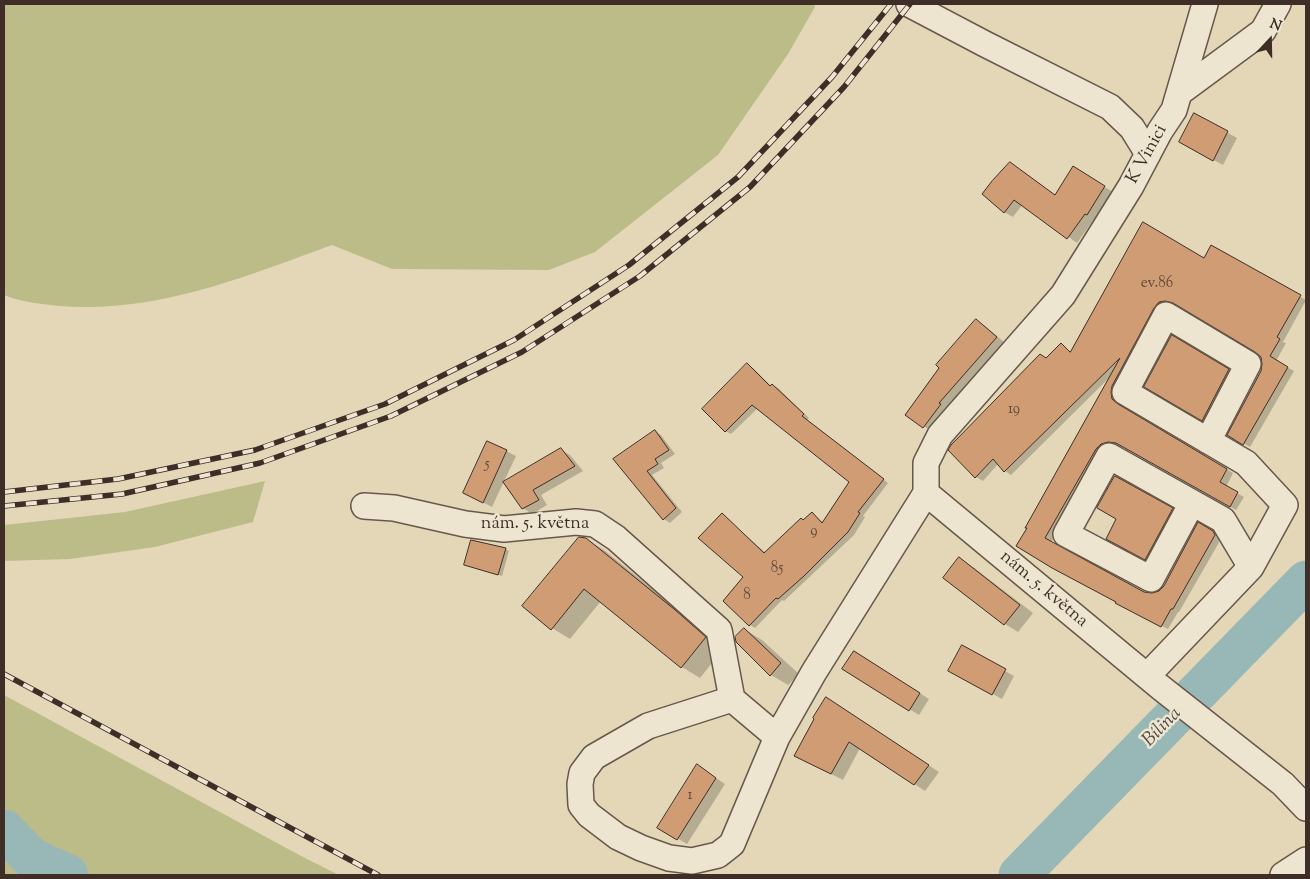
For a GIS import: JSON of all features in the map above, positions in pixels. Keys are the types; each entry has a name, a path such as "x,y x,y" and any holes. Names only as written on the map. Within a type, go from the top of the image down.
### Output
{"street":[{"path":"910,4 1110,108 1132,128 1148,154"},
{"name":"K Vinici","path":"926,493 926,463 940,435 1063,294 1131,186 1160,131 1174,110 1206,4"},
{"path":"1179,93 1263,31 1278,4"},
{"path":"1154,681 1251,567 1285,505 1246,463 1208,441 1125,392 1166,315 1248,364 1208,441"},
{"path":"1192,503 1151,579 1066,534 1109,456 1223,520 1251,567"},
{"path":"777,737 732,699 648,726 594,757 582,772 580,784 581,805 589,815 618,837 640,848 669,858 692,861 718,855 732,844 777,737 814,672 926,493"},
{"name":"nám. 5. května","path":"926,493 1154,681 1283,784 1306,808"},
{"name":"nám. 5. května","path":"364,506 394,508 465,524 504,529 576,522 596,524 616,538 719,630 732,699"},
{"path":"1283,875 1306,860"}],"green space":[{"path":"4,4 814,4 815,7 788,54 718,155 595,252 549,270 392,269 332,245 232,280 165,299 95,307 60,306 4,295"},
{"path":"265,481 253,522 155,547 70,559 4,561 4,525 125,512"},
{"path":"4,695 303,857 339,875 4,875"}],"building":[{"path":"1194,113 1228,131 1213,161 1179,142"},
{"path":"1010,162 1055,195 1073,166 1105,186 1087,215 1085,214 1067,239 1014,200 1004,213 982,194"},
{"path":"1143,222 1204,258 1211,245 1301,295 1277,337 1280,339 1270,356 1288,367 1243,445 1227,435 1261,371 1261,357 1173,303 1159,302 1154,308 1112,386 1112,399 1118,404 1227,469 1220,482 1238,492 1230,507 1116,443 1108,442 1101,444 1096,449 1045,538 1144,592 1152,593 1159,591 1164,586 1198,522 1213,531 1215,535 1161,627 1052,568 1016,546 1120,358 1004,472 993,459 975,478 948,450 1040,354 1046,358 1061,343 1070,352"},
{"path":"976,319 997,337 939,403 941,404 923,428 905,415 939,368 936,365"},
{"path":"1172,335 1229,369 1202,421 1144,387"},
{"path":"747,363 770,386 772,384 804,414 802,416 884,479 858,512 860,513 848,532 804,576 778,599 776,598 749,626 723,601 743,577 698,538 722,513 764,553 801,518 803,520 812,512 822,523 849,482 752,405 725,432 702,409"},
{"path":"655,430 669,450 655,459 658,464 647,471 676,508 663,520 613,459"},
{"path":"487,441 507,450 483,503 463,493"},
{"path":"561,448 575,466 533,490 539,500 522,509 503,482"},
{"path":"1115,476 1173,508 1145,560 1106,539 1116,519 1097,508"},
{"path":"579,537 586,538 706,637 681,668 584,589 551,630 522,606"},
{"path":"471,540 506,548 498,575 464,565"},
{"path":"959,557 1020,605 1004,625 943,578"},
{"path":"744,628 781,663 770,676 736,642 735,637"},
{"path":"962,645 1006,669 992,695 948,671"},
{"path":"854,651 920,693 909,711 842,669"},
{"path":"826,697 929,765 914,785 849,742 831,774 794,756"},
{"path":"697,764 716,778 677,840 657,828"}],"waterway":[{"name":"Bílina","path":"1019,875 1306,581"},
{"name":"Bílina","path":"4,830 31,858 68,875"}],"railway":[{"path":"4,492 118,479 255,450 385,404 514,340 629,265 738,177 832,77 891,4"},
{"path":"4,506 122,494 260,463 391,416 522,352 640,276 750,187 844,87 910,4"},
{"path":"4,674 378,875"}]}
